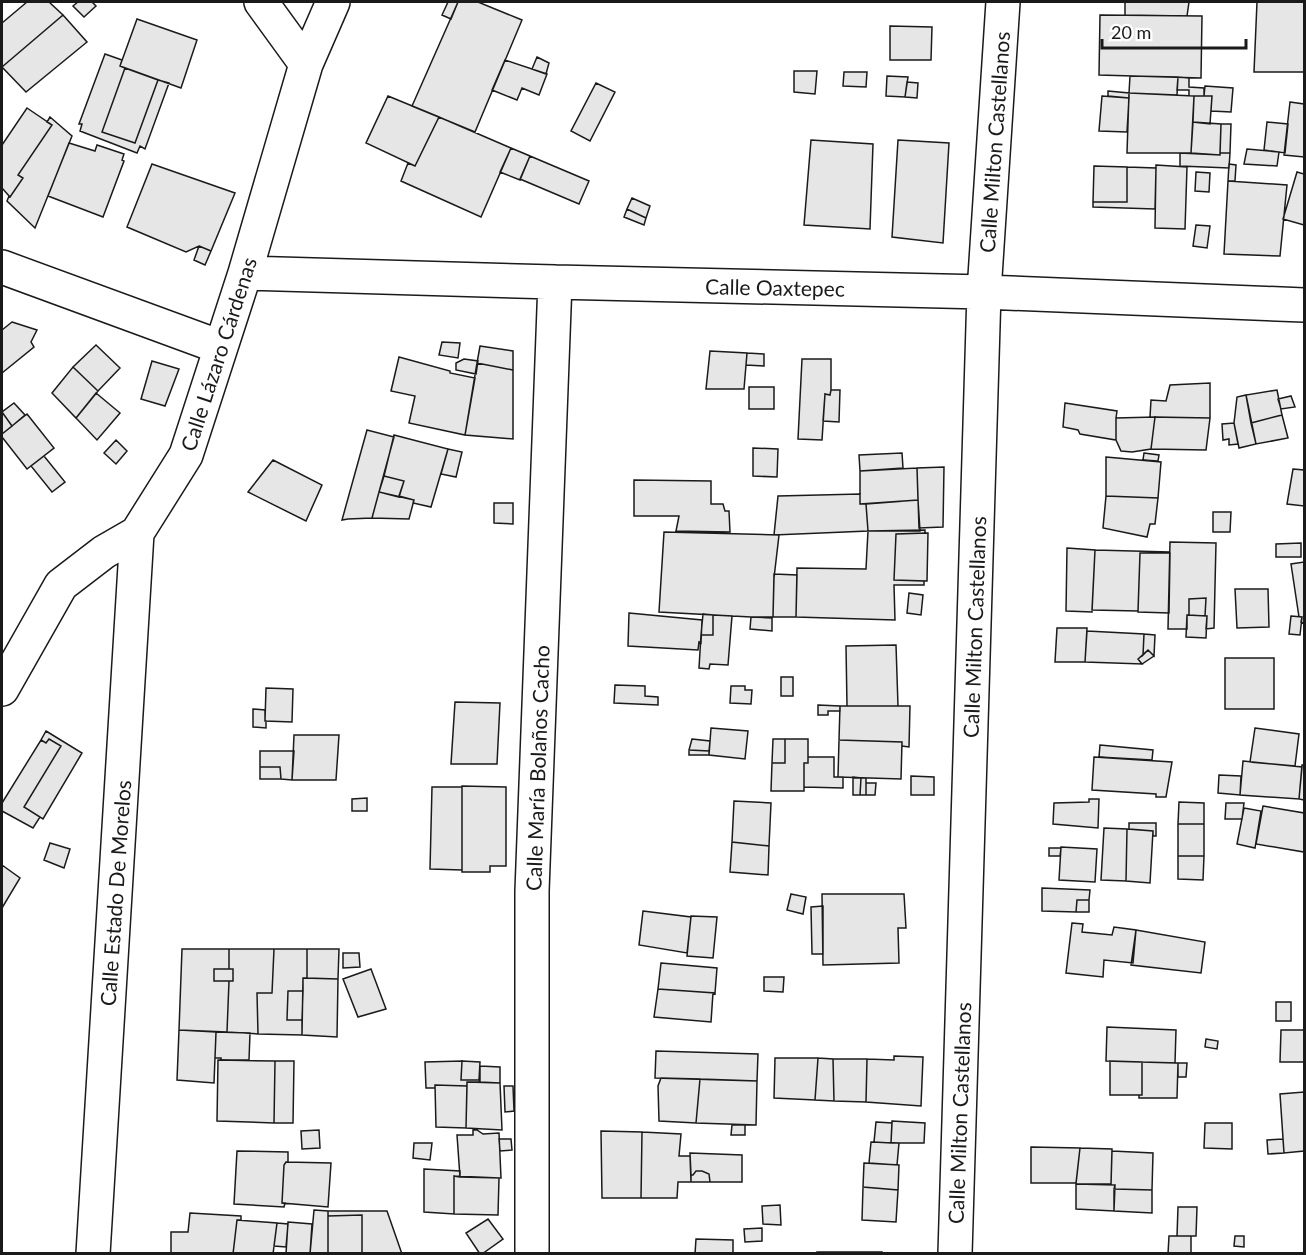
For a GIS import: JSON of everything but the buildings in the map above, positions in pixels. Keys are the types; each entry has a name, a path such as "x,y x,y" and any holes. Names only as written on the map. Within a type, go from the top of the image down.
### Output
{"street":[{"path":"261,2 306,64"},
{"name":"Calle Lázaro Cárdenas","path":"2,689 61,585 104,552 137,533 186,455 245,273 306,64 333,2"},
{"name":"Calle Milton Castellanos","path":"955,1254 984,292 1003,2"},
{"path":"2,267 220,347"},
{"name":"Calle Oaxtepec","path":"245,273 984,292 1305,305"},
{"name":"Calle María Bolaños Cacho","path":"532,1254 532,891 555,282"},
{"name":"Calle Estado De Morelos","path":"93,1254 137,533"}]}
